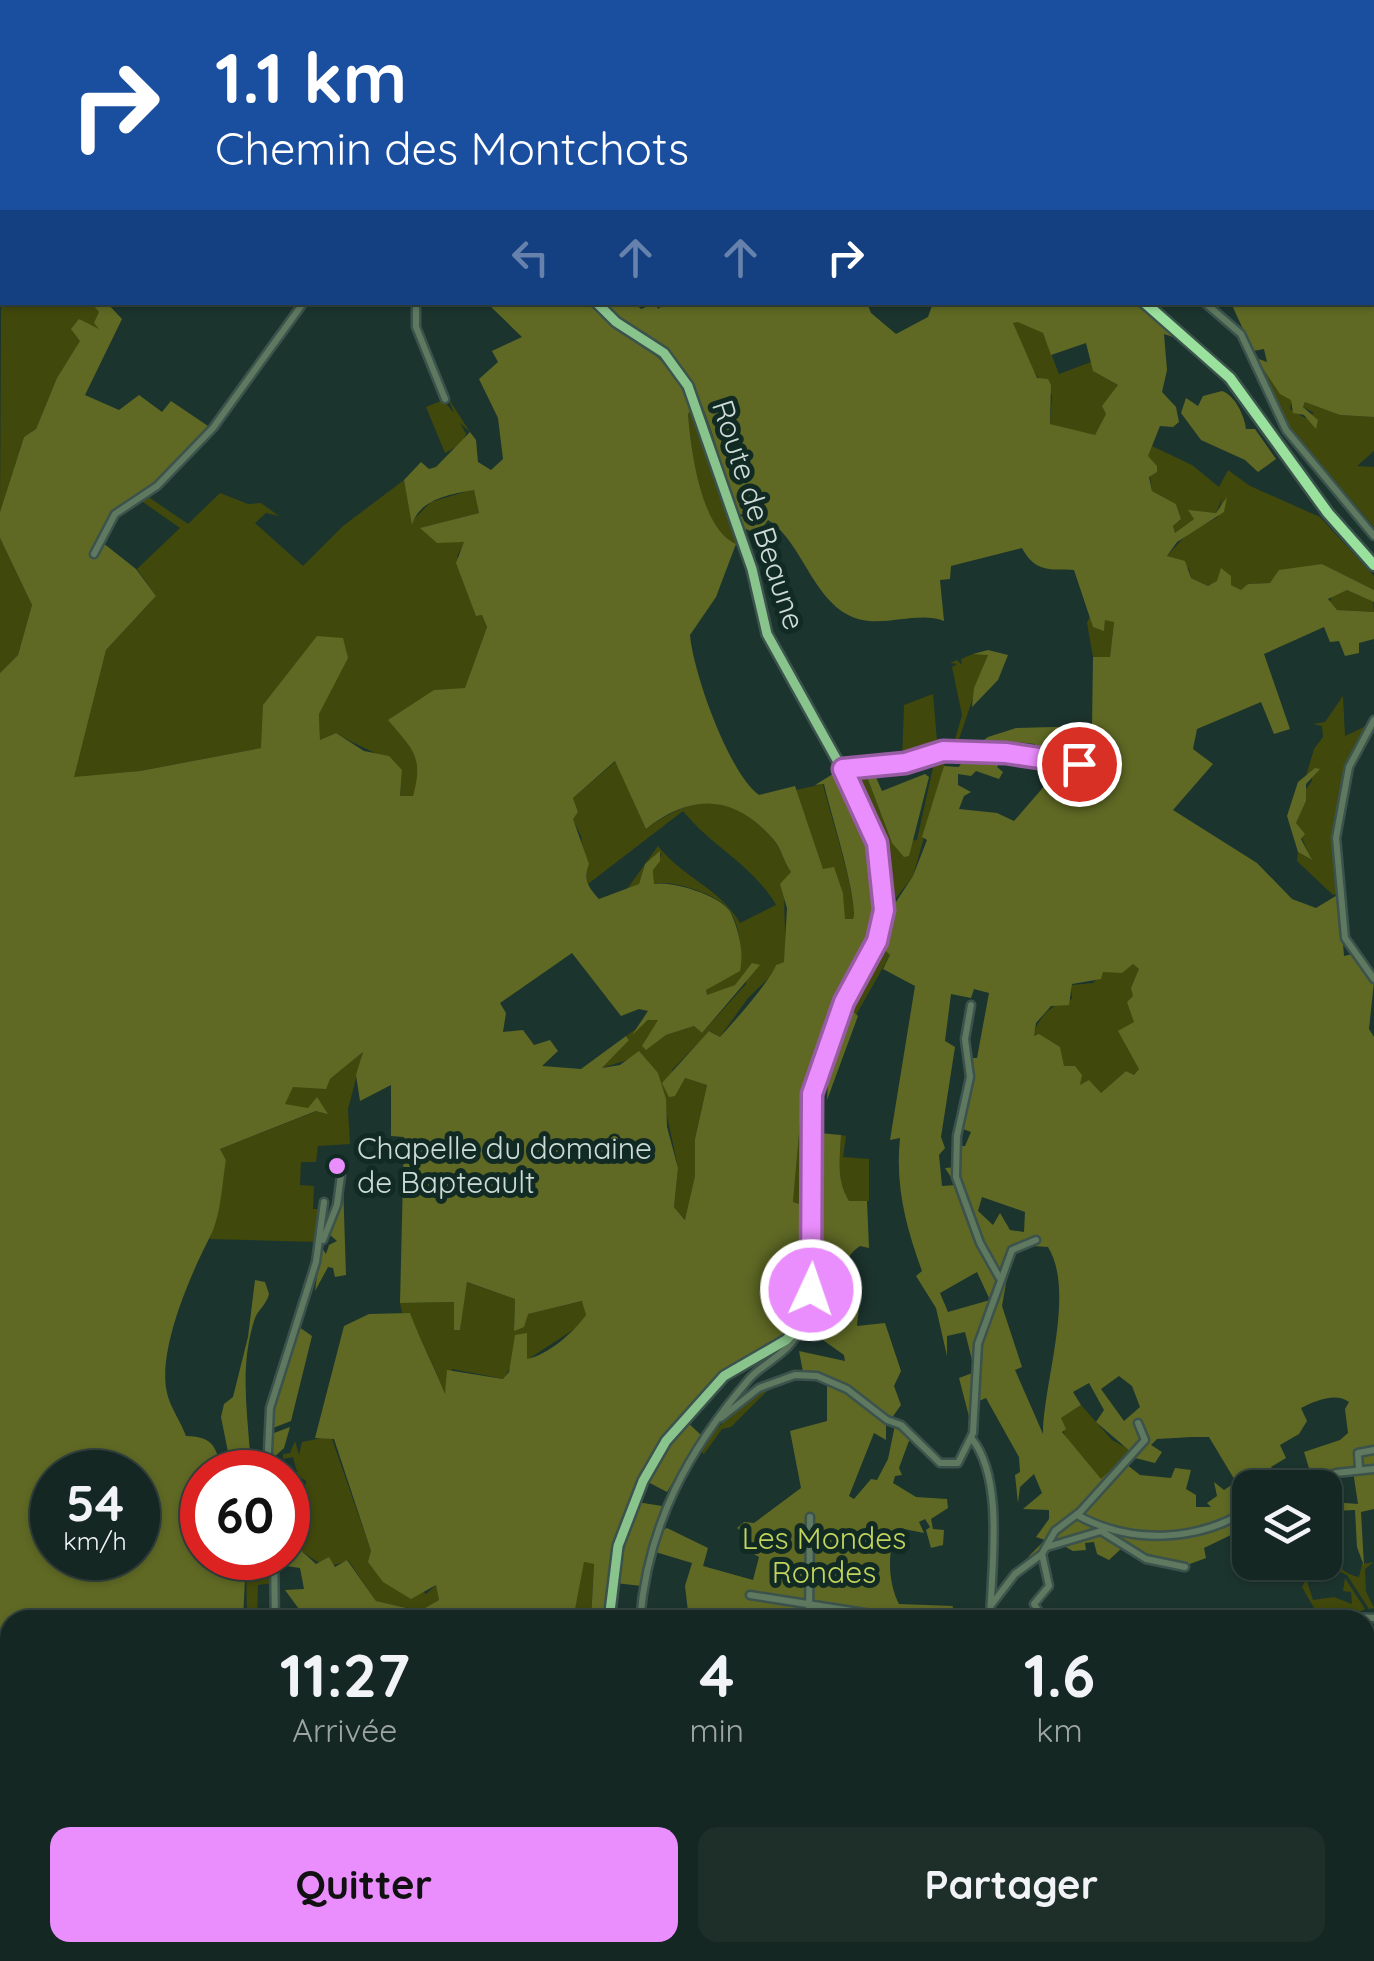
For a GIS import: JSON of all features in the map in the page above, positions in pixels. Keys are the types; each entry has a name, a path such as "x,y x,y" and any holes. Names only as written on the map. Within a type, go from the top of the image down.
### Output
{"highway":[{"path":"1147,305 1230,378 1328,512 1374,565"},
{"path":"1157,305 1238,379 1332,509 1374,558"}],"main road":[{"name":"Route de Beaune","path":"599,305 616,322 664,354 688,386 752,569 767,634 843,769 877,843 884,910 877,941 844,1002 812,1094 812,1279 799,1330"},
{"path":"611,1610 618,1546 644,1481 666,1441 731,1370 799,1330"}],"street":[{"path":"94,554 115,514 161,482 213,428 302,305"},
{"path":"416,305 416,328 445,399"},
{"path":"1207,305 1241,334 1286,430 1374,536"},
{"path":"1374,720 1350,767 1337,821 1338,867 1350,949 1374,979"},
{"path":"843,769 905,763 943,751 1023,754 1079,764 1092,771"},
{"path":"971,1005 965,1039 970,1077 956,1136 956,1178 980,1242 1000,1278"},
{"path":"268,1450 270,1408 320,1245 337,1205 341,1176"},
{"path":"320,1245 324,1202"},
{"path":"721,1418 760,1388 783,1378 810,1374 855,1394 879,1415 901,1426 940,1463 958,1463 973,1436 978,1344 1000,1278 1012,1250 1036,1240"},
{"path":"641,1610 648,1556 667,1501 694,1450 752,1376 792,1343 799,1330"},
{"path":"1036,1610 1038,1596 1049,1586 1044,1551 1058,1528 1077,1515 1147,1436 1138,1423"},
{"path":"973,1436 992,1500 991,1610"},
{"path":"1359,1468 1358,1453 1374,1450"},
{"path":"1342,1471 1374,1469"},
{"path":"1077,1515 1110,1528 1191,1535 1220,1528 1232,1520"},
{"path":"809,1610 810,1517"},
{"path":"992,1604 1015,1574 1044,1551 1110,1528"},
{"path":"1101,1531 1146,1559 1184,1567"},
{"path":"275,1580 276,1610"},
{"path":"750,1595 846,1610"}],"green space":[{"path":"1,305 93,305 99,312 99,328 81,341 57,378 36,429 24,437 0,512"},
{"path":"93,305 109,305 122,319 85,395 119,410 139,395 162,412 171,401 211,428 157,482 118,510 98,539 136,569 156,596 106,650 74,777 140,771 261,748 263,705 317,636 343,638 348,658 319,714 320,740 336,733 364,751 389,756 402,770 400,796 413,796 417,762 388,720 434,690 465,688 487,627 482,615 476,616 456,563 464,542 437,543 420,528 479,513 474,490 429,504 421,509 412,525 404,480 421,462 429,469 436,467 470,432 476,440 478,462 491,470 503,459 498,418 479,379 498,362 492,351 522,337 489,305 595,305 661,360 693,407 688,414 700,487 714,523 736,544 716,597 690,635 705,696 736,766 759,795 795,786 823,869 834,867 843,893 845,919 853,919 848,875 824,784 815,785 841,769 874,844 883,906 875,941 818,1065 810,1092 809,1121 800,1123 793,1202 808,1207 809,1152 812,1245 803,1315 794,1331 721,1373 677,1423 641,1486 627,1520 607,1610 592,1610 594,1564 584,1562 575,1610 422,1610 439,1600 436,1585 411,1599 383,1582 368,1562 371,1551 334,1439 315,1438 344,1326 369,1314 410,1313 445,1394 447,1370 503,1379 509,1372 515,1335 527,1333 527,1359 560,1342 586,1315 582,1301 528,1314 524,1327 514,1331 515,1299 467,1282 460,1330 454,1330 454,1302 400,1303 404,1137 391,1136 391,1085 360,1101 356,1075 363,1052 330,1079 326,1089 293,1087 285,1104 308,1108 317,1097 328,1114 316,1111 220,1149 226,1160 217,1219 185,1291 171,1335 165,1376 168,1398 186,1436 208,1441 215,1450 180,1450 180,1580 245,1580 243,1610 0,1610 0,673 18,655 32,605 0,538 0,512 24,437 36,429 57,378 80,341 71,329 79,319 99,329 94,323 99,312","holes":["615,761 646,829 663,817 696,804 728,807 743,813 773,839 791,872 780,884 787,908 784,962 776,965 760,991 720,1037 709,1031 662,1083 669,1097 675,1096 685,1078 707,1085 695,1139 695,1176 685,1220 674,1207 678,1168 658,1073 639,1051 620,1065 602,1068 629,1040 626,1036 581,1069 542,1066 558,1051 550,1040 534,1045 523,1030 503,1032 506,1013 500,1003 572,953 621,1016 639,1009 648,1011 632,1035 648,1020 658,1020 642,1046 646,1050 666,1035 694,1026 702,1033 760,965 752,963 735,985 707,995 706,990 740,971 741,949 731,913 708,895 672,884 654,884 653,870 660,861 660,851 645,864 639,884 599,899 588,883 589,864 573,819 578,812 573,798"]},
{"path":"604,305 636,305 641,309 651,305 658,309 663,305 868,305 871,313 896,334 928,317 932,305 1136,305 1176,338 1164,334 1167,370 1162,392 1176,407 1179,422 1173,427 1160,426 1148,456 1157,466 1157,472 1149,477 1152,491 1176,504 1181,519 1173,526 1175,533 1194,519 1188,510 1216,513 1227,497 1224,512 1177,542 1167,556 1185,561 1191,578 1208,586 1217,581 1221,568 1231,576 1231,585 1241,590 1248,584 1270,583 1279,570 1322,564 1374,590 1374,602 1347,590 1328,599 1337,610 1374,612 1374,639 1359,643 1359,653 1345,656 1339,641 1330,642 1324,627 1264,654 1290,729 1274,734 1261,702 1197,729 1193,749 1213,764 1173,810 1257,863 1292,899 1316,908 1339,894 1344,956 1353,954 1374,982 1369,1029 1374,1037 1374,1509 1361,1512 1364,1566 1357,1547 1355,1510 1342,1511 1342,1503 1358,1504 1353,1471 1342,1475 1342,1470 1310,1470 1304,1452 1340,1440 1348,1433 1345,1409 1349,1402 1338,1398 1319,1400 1301,1408 1307,1421 1299,1434 1280,1445 1286,1458 1271,1467 1273,1470 1232,1470 1232,1475 1209,1437 1157,1439 1151,1445 1162,1452 1155,1463 1135,1458 1126,1464 1140,1475 1171,1478 1175,1468 1191,1470 1186,1489 1196,1495 1196,1507 1211,1507 1207,1503 1217,1496 1214,1482 1224,1490 1232,1485 1232,1534 1204,1548 1206,1558 1174,1570 1171,1560 1123,1547 1109,1560 1097,1554 1094,1542 1085,1543 1086,1550 1073,1551 1062,1545 1028,1557 1045,1540 1036,1537 1049,1519 1049,1510 1023,1509 1042,1493 1034,1474 1020,1487 1018,1503 1015,1475 1020,1472 1019,1457 986,1398 974,1403 972,1428 959,1378 975,1372 965,1332 947,1336 947,1356 936,1308 916,1276 922,1271 903,1206 900,1138 890,1140 915,986 883,969 890,955 882,948 851,1010 858,1016 827,1100 828,1083 823,1080 819,1088 850,996 879,946 888,909 887,879 847,771 876,825 896,902 913,876 927,840 922,837 944,766 959,767 966,754 1002,760 997,767 1003,772 999,779 976,771 971,776 958,774 958,785 971,792 964,796 959,809 997,813 1014,821 1066,761 1035,756 1035,744 1016,742 1015,752 969,751 988,737 1016,728 1092,726 1093,657 1110,657 1114,622 1105,620 1104,631 1093,627 1074,570 1038,566 1022,548 951,566 950,579 940,580 944,621 869,621 843,612 819,588 791,543 768,520 758,534 746,529 742,536 735,517 747,516 736,513 711,429 694,388 670,354","holes":["1013,323 1043,333 1051,355 1086,343 1093,371 1118,385 1102,406 1106,414 1095,435 1050,424 1051,385 1048,379 1037,378","1133,964 1139,969 1131,988 1133,996 1127,1002 1134,1022 1118,1031 1139,1069 1134,1075 1126,1071 1101,1093 1089,1080 1080,1085 1082,1075 1075,1066 1064,1066 1060,1047 1039,1034 1034,1036 1036,1023 1051,1006 1069,1005 1072,984 1101,979 1103,972 1122,973","974,989 989,993 977,1058 971,1058 960,1128 971,1132 965,1146 958,1146 958,1167 945,1168 956,1185 942,1186 939,1155 945,1148 941,1137 955,1047 945,1041 951,994 971,998","982,1197 1025,1212 1024,1232 1010,1230 1000,1213 993,1225 978,1211","1048,1247 1059,1288 1043,1434 1015,1370 1022,1367 1002,1306 1011,1255 1016,1249","977,1272 990,1300 948,1312 940,1293","1119,1376 1132,1386 1140,1407 1124,1421 1101,1389","1089,1383 1104,1410 1096,1422 1131,1452 1101,1479 1062,1432 1066,1429 1061,1418 1081,1405 1073,1392"]},
{"path":"1232,305 1374,305 1374,417 1340,415 1305,402 1303,407 1318,420 1316,429 1304,415 1293,413 1291,400 1280,394 1256,358 1267,362 1264,349 1253,351"},
{"path":"1013,322 1043,333 1059,374 1091,362 1094,371 1119,386 1102,406 1106,414 1095,436 1050,424 1052,395 1023,352"},
{"path":"1256,358 1292,400 1290,409 1305,418 1314,413 1303,407 1306,401 1340,415 1374,417 1374,451 1357,466 1374,467 1374,527 1283,419"},
{"path":"1222,391 1238,407 1246,429 1255,429 1276,459 1258,472 1245,460 1201,440 1181,413 1186,398 1198,406 1203,396"},
{"path":"448,398 470,432 460,423 466,434 461,444 445,453 426,407 443,400 454,413"},
{"path":"693,407 736,544 723,536 713,522 699,486 688,414"},
{"path":"1152,446 1192,465 1219,487 1228,470 1250,486 1320,517 1374,576 1374,590 1322,564 1270,583 1248,584 1242,591 1231,585 1231,576 1208,586 1191,578 1189,569 1167,556 1187,534 1218,517 1222,498 1216,513 1189,511 1194,519 1175,534 1173,526 1181,519 1176,504 1152,491 1147,456"},
{"path":"404,480 412,521 431,502 474,489 479,513 421,528 465,542 457,556 477,616 482,615 487,627 465,689 434,690 416,754 420,771 413,797 400,796 402,770 386,759 336,733 320,740 319,714 347,658 261,748 140,771 73,778 106,650 156,596 137,569 180,528 140,500 147,496 188,524 220,493 248,504 261,503 279,516 266,513 255,523 303,566 343,526"},
{"path":"0,538 32,605 18,655 0,673"},
{"path":"1347,590 1373,601 1374,612 1337,610 1329,603 1333,594"},
{"path":"1090,616 1093,627 1104,630 1105,619 1114,621 1110,657 1093,657 1087,623"},
{"path":"988,650 1008,655 998,680 972,707 974,688 988,655 973,654"},
{"path":"988,654 958,742 963,746 961,751 952,750 962,715 952,667 957,664 950,663 957,660 962,665 961,659"},
{"path":"933,694 937,741 930,751 902,761 904,705"},
{"path":"1343,696 1345,736 1368,725 1339,807 1339,894 1333,895 1297,861 1298,852 1311,860 1296,823 1306,801 1303,793 1312,781 1312,774 1306,776 1314,749 1323,737 1322,726 1313,724 1325,722"},
{"path":"948,753 913,876 893,902 885,853 849,771 864,769 892,843 917,840 936,754"},
{"path":"616,761 646,829 680,809 711,803 727,806 742,812 772,838 791,872 785,893 784,962 776,965 720,1037 710,1031 672,1070 679,1083 685,1078 707,1085 695,1139 695,1176 686,1220 674,1207 678,1168 658,1073 633,1058 602,1068 629,1039 626,1036 655,1016 659,1020 646,1049 666,1035 694,1026 702,1033 746,984 747,974 735,985 707,996 706,990 740,960 734,919 728,908 704,893 671,884 654,884 653,870 662,853 645,864 658,846 723,901 740,923 776,905 755,878 683,811 588,884 581,836 572,818 578,812 573,798"},
{"path":"882,768 875,775 882,791 925,774 929,777 909,856 904,857 892,843 864,769"},
{"path":"1315,768 1320,769 1306,784 1306,801 1296,823 1305,834 1301,839 1312,860 1298,852 1287,816 1298,782"},
{"path":"823,784 848,875 853,919 844,919 843,893 834,868 823,870 796,790"},
{"path":"645,864 639,884 627,889"},
{"path":"881,948 890,955 856,1015 851,1013"},
{"path":"1134,964 1139,969 1134,996 1139,1069 1134,1075 1126,1071 1101,1093 1080,1085 1033,1037 1046,1012 1072,999 1071,985 1093,983 1103,972"},
{"path":"363,1052 348,1109 350,1144 318,1146 316,1162 301,1162 300,1185 314,1186 313,1209 321,1209 318,1242 210,1239 226,1160 220,1149 317,1111 284,1104 293,1087 330,1079"},
{"path":"800,1122 806,1123 809,1208 793,1203"},
{"path":"819,1133 841,1135 840,1169 845,1193 849,1201 867,1201 869,1248 860,1246 848,1258 850,1284 817,1284 836,1278 845,1257 817,1263"},
{"path":"841,1135 846,1136 843,1157 869,1159 869,1201 849,1201 845,1193 840,1169"},
{"path":"343,1183 346,1275 335,1277 333,1268 328,1267 315,1291 321,1247 328,1239 322,1248 326,1254 329,1245 337,1241 329,1234"},
{"path":"255,1280 265,1282 269,1294 255,1317 246,1371 250,1450 228,1450 221,1417 224,1404 233,1397 248,1337"},
{"path":"466,1282 515,1299 514,1331 527,1314 583,1301 586,1315 579,1326 527,1360 527,1334 504,1379 452,1369 445,1395 410,1314 402,1313 400,1303 454,1302 454,1330 460,1330"},
{"path":"848,1288 853,1288 859,1306 857,1326 885,1323 901,1371 894,1386 901,1405 891,1419 839,1380 803,1372 799,1351 845,1361 844,1355 806,1328 832,1331 851,1323"},
{"path":"299,1327 312,1336 291,1421 273,1428 274,1433 290,1427 282,1450 270,1450 272,1410"},
{"name":"Les Mondes Rondes","path":"827,1382 853,1394 886,1423 886,1440 874,1433 849,1496 854,1499 871,1479 877,1480 888,1459 895,1425 910,1438 899,1468 902,1475 895,1476 893,1483 916,1497 947,1499 948,1508 931,1519 933,1529 944,1530 943,1545 931,1548 926,1530 930,1527 925,1519 919,1522 924,1533 899,1528 892,1545 893,1586 899,1604 953,1606 952,1610 688,1610 685,1586 692,1563 652,1551 657,1533 667,1528 708,1548 703,1566 753,1580 759,1557 742,1547 746,1535 737,1528 744,1522 754,1523 801,1488 790,1431 827,1421"},
{"path":"774,1384 731,1427 722,1429 704,1454 697,1449 745,1400"},
{"path":"1081,1405 1112,1440 1132,1451 1101,1480 1066,1442 1061,1418"},
{"path":"686,1421 701,1435 667,1492 646,1481"},
{"path":"331,1436 371,1551 426,1594 436,1585 439,1600 423,1610 376,1601 348,1560 330,1565 310,1557 310,1450 300,1450 302,1442"},
{"path":"637,1502 662,1506 642,1586 615,1583"},
{"path":"329,1557 335,1567 347,1560 376,1601 416,1610 300,1610 285,1590 304,1589 302,1580 310,1580 310,1559 316,1564"},
{"path":"583,1562 594,1563 592,1610 575,1610"},
{"path":"1374,1562 1365,1569 1366,1592 1374,1608 1369,1609 1342,1569 1359,1577 1362,1564"},
{"path":"1345,1578 1365,1609 1315,1610 1302,1587 1308,1580 1313,1600 1334,1597 1352,1604 1351,1592 1343,1591"},
{"path":"246,1580 274,1580 258,1585 257,1610 247,1610"}],"place":[{"name":"Chapelle du domaine de Bapteault","path":"337,1166"}],"route":[{"path":"811,1290 812,1094 844,1002 877,941 884,910 877,843 843,769 905,763 943,751 1006,753 1079,764"}]}
